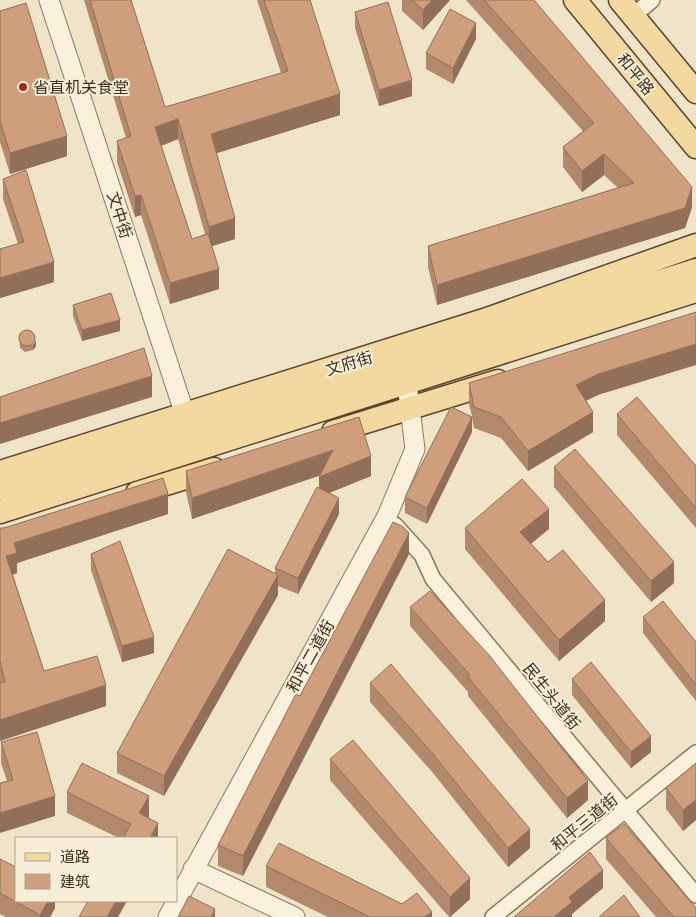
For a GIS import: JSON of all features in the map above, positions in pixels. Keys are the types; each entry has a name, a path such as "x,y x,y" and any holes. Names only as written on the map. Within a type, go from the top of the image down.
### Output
{"main road":[{"name":"和平路","path":"575,0 696,147"},
{"path":"627,8 696,92"},
{"name":"文府街","path":"0,489 696,245"},
{"name":"文府街","path":"0,472 187,422 696,270"},
{"path":"0,512 696,291"},
{"path":"315,438 515,375"},
{"path":"114,500 238,462"}],"street":[{"name":"文中街","path":"49,0 187,422"},
{"path":"627,8 652,0"},
{"name":"和平二道街","path":"178,898 387,516 416,449 407,384"},
{"name":"民生头道街","path":"387,516 422,555 433,579 624,811 696,895"},
{"name":"和平三道街","path":"493,917 696,753"},
{"path":"193,869 295,917"},
{"name":"和平二道街","path":"168,917 176,902"}],"building":[{"path":"90,0 131,0 165,107 288,71 264,0 310,0 340,94 211,134 235,218 209,227 178,119 155,127 192,239 208,234 219,269 170,283 141,195 135,196 117,141 131,136"},
{"path":"412,0 432,0 423,10"},
{"path":"484,0 534,0 692,187 685,208 437,285 428,246 634,183 604,154 582,171 563,147 594,123"},
{"path":"388,2 412,80 379,90 355,12"},
{"name":"省直机关食堂","path":"26,3 67,136 10,153 0,121 0,11"},
{"path":"450,9 476,23 453,68 426,53"},
{"path":"26,170 54,262 0,278 0,249 24,242 3,179"},
{"path":"111,293 120,320 82,330 73,305"},
{"path":"696,312 696,344 598,374 576,385 593,412 528,451 501,417 474,407 469,383"},
{"path":"24,330 30,330 35,335 33,344 24,346 19,341 19,335"},
{"path":"144,348 152,376 0,423 0,397"},
{"path":"637,397 696,466 696,508 617,414"},
{"path":"451,407 472,417 427,508 405,497"},
{"path":"359,417 371,456 319,477 333,450 192,498 186,471"},
{"path":"575,449 674,562 651,581 554,467"},
{"path":"163,478 168,494 14,543 17,553 6,556 44,671 97,656 106,685 0,720 0,683 5,682 0,661 0,528"},
{"path":"522,479 549,509 520,532 548,562 563,550 605,600 559,640 465,528"},
{"path":"317,487 339,498 298,578 275,568"},
{"path":"393,522 402,526 409,533 243,856 218,845 296,694 300,696"},
{"path":"120,541 154,637 122,646 91,554"},
{"path":"228,549 278,575 164,776 117,753"},
{"path":"430,591 489,655 588,781 567,798 468,677 470,675 410,607"},
{"path":"663,601 696,642 696,685 643,617"},
{"path":"591,662 651,736 631,752 572,679"},
{"path":"391,664 530,829 508,848 433,754 370,683"},
{"path":"37,732 55,796 0,813 0,783 13,780 1,742"},
{"path":"353,740 470,878 450,897 330,759"},
{"path":"82,763 149,796 139,813 158,823 151,837 124,837 131,824 67,792"},
{"path":"696,763 696,800 683,810 666,788"},
{"path":"624,824 696,908 696,917 674,917 606,838"},
{"path":"279,843 402,904 417,893 432,912 424,917 370,917 266,866"},
{"path":"590,852 603,870 569,897 572,902 554,917 514,917"},
{"path":"0,859 15,866 15,901 0,893"},
{"path":"624,895 640,917 599,917"},
{"path":"189,896 215,909 211,917 178,917"},
{"path":"16,902 47,902 40,915"},
{"path":"87,902 115,902 107,917 79,917"}],"place":[{"name":"省直机关食堂","path":"23,87"}]}
